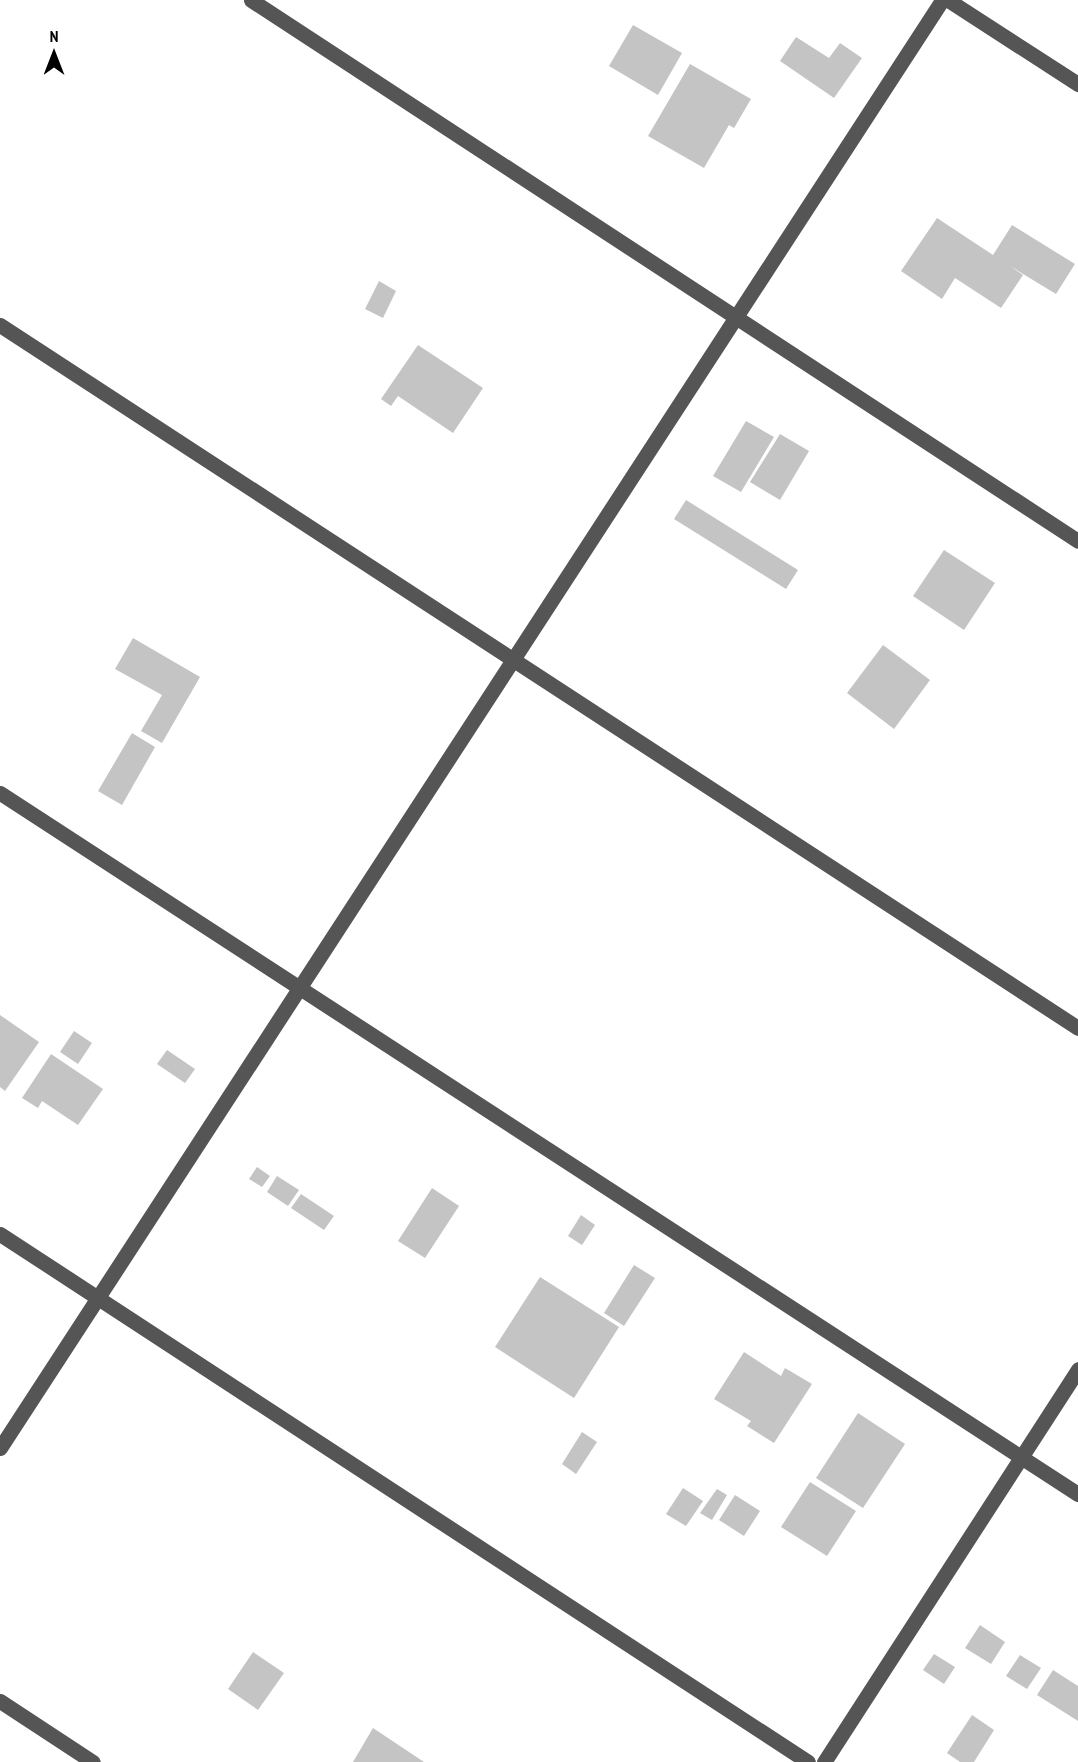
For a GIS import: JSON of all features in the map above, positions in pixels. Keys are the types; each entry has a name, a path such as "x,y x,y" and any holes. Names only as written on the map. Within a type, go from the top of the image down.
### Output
{"street":[{"path":"251,0 1078,541"},
{"path":"0,1448 942,0"},
{"path":"948,0 1078,84"},
{"path":"0,325 1078,1028"},
{"path":"0,793 1078,1494"},
{"path":"0,1234 808,1762"},
{"path":"824,1762 1078,1369"},
{"path":"0,1701 93,1762"}],"building":[{"path":"633,25 682,53 658,95 609,66"},
{"path":"796,37 829,58 840,43 862,58 834,98 780,61"},
{"path":"690,64 751,99 734,128 729,125 704,168 648,136"},
{"path":"937,218 993,255 1012,225 1075,264 1056,294 1010,266 1023,275 1001,308 955,278 942,299 901,271"},
{"path":"379,281 396,291 383,318 365,309"},
{"path":"418,345 483,388 453,433 398,396 391,406 381,399"},
{"path":"746,421 774,437 741,492 713,476"},
{"path":"780,434 809,451 780,500 750,482"},
{"path":"686,500 798,570 786,589 674,519"},
{"path":"944,550 995,583 964,630 913,596"},
{"path":"133,638 200,677 162,743 141,731 162,695 115,669"},
{"path":"883,645 930,680 894,729 847,693"},
{"path":"132,733 155,747 122,805 98,791"},
{"path":"0,1015 39,1042 5,1091 0,1087"},
{"path":"74,1031 92,1043 78,1064 60,1052"},
{"path":"167,1050 195,1069 185,1083 157,1064"},
{"path":"51,1054 103,1089 78,1125 42,1101 38,1108 22,1098"},
{"path":"257,1167 270,1176 262,1187 249,1179"},
{"path":"277,1176 299,1190 288,1206 267,1192"},
{"path":"432,1188 459,1206 425,1258 398,1241"},
{"path":"301,1194 334,1216 324,1230 291,1208"},
{"path":"581,1215 595,1225 582,1245 568,1236"},
{"path":"634,1265 655,1278 624,1326 604,1313"},
{"path":"540,1277 619,1327 574,1398 495,1347"},
{"path":"744,1352 781,1376 785,1368 812,1384 774,1443 747,1426 751,1421 714,1399"},
{"path":"858,1413 905,1444 863,1508 816,1478"},
{"path":"582,1432 597,1442 576,1474 562,1464"},
{"path":"810,1482 856,1511 827,1556 781,1527"},
{"path":"683,1488 703,1501 686,1526 666,1514"},
{"path":"717,1489 727,1495 712,1520 700,1513"},
{"path":"735,1495 760,1511 744,1536 719,1520"},
{"path":"980,1625 1005,1642 991,1664 965,1648"},
{"path":"253,1652 284,1673 258,1710 228,1689"},
{"path":"934,1654 955,1667 944,1684 923,1670"},
{"path":"1020,1655 1041,1668 1027,1689 1006,1676"},
{"path":"1053,1670 1078,1686 1078,1721 1037,1695"},
{"path":"972,1715 994,1730 974,1762 960,1762 947,1753"},
{"path":"373,1728 424,1762 353,1762"}]}
